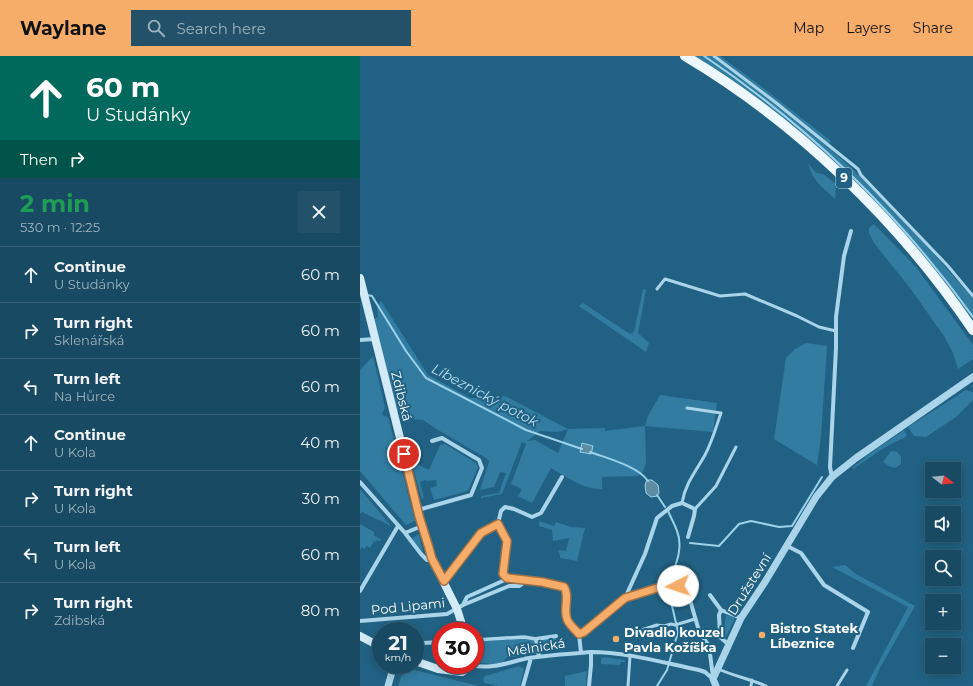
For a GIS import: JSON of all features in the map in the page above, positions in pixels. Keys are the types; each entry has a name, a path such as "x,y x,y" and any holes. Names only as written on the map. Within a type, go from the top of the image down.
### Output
{"main road":[{"name":"9","path":"686,56 737,89 760,106 828,162 884,218 922,262 958,307 973,330"},
{"name":"Zdibská","path":"360,278 422,526 432,559 460,607 462,622"},
{"path":"360,636 372,642"}],"street":[{"path":"832,477 830,467 836,331 844,256 851,231"},
{"path":"360,340 375,339"},
{"name":"Družstevní","path":"714,683 718,669 741,618 765,582 816,497 832,477 856,458 972,379"},
{"path":"418,510 471,495 482,468 479,460 442,438 432,441"},
{"path":"507,578 503,574 507,541 498,524 501,511 504,507 514,509 532,517 541,513 562,477"},
{"path":"360,482 421,554 427,560 432,559"},
{"path":"625,598 645,554 657,518 672,506 682,503 695,509 688,537"},
{"path":"444,581 481,533 498,524"},
{"path":"360,591 398,526"},
{"path":"405,534 422,526"},
{"name":"Družstevní","path":"787,546 801,553 824,585 868,612 853,648"},
{"path":"460,607 467,597 507,578 542,582 564,587 567,594 565,609 566,618 570,625 579,634 581,653"},
{"name":"Pod Lipami","path":"360,620 447,614 509,586 519,586 526,581"},
{"path":"579,634 584,632 625,598 667,585 678,586 688,593 699,631 709,646 714,683"},
{"path":"710,595 721,610 741,618"},
{"path":"721,610 719,615 720,637 721,640 729,646"},
{"path":"484,640 536,639 556,636"},
{"path":"536,639 538,657"},
{"path":"589,686 591,665 590,652"},
{"name":"Mělnická","path":"484,668 498,666 531,658 590,652 630,656 699,670 705,672 714,683"},
{"path":"523,686 531,658"},
{"path":"388,686 391,674"}],"lane":[{"path":"714,56 775,102 858,169 861,175 948,266 973,296"},
{"path":"657,289 665,279 720,296 745,294 818,327 836,331"},
{"path":"682,503 684,493 714,435 721,413 687,408"},
{"path":"695,509 716,486 736,447"},
{"path":"635,632 657,625 664,626 695,619"},
{"path":"628,686 630,656"},
{"path":"718,669 766,686"},
{"path":"837,686 846,670"},
{"path":"751,686 752,680"}],"shaded area":[{"path":"693,56 720,56 831,141 827,146 866,182 903,220 973,299 973,320 917,247 859,186 824,153"},
{"path":"808,163 816,173 823,174 836,184 835,199 812,175"},
{"path":"874,224 916,267 973,345 973,359 958,369 953,353 944,336 910,288 874,243 869,233 869,228"},
{"path":"643,289 646,290 638,333 649,343 646,352 579,306 583,303 630,334 634,332"},
{"path":"381,301 428,375 470,398 507,397 568,429 605,428 605,431 645,426 646,463 642,474 638,476 602,477 602,489 595,489 582,485 551,468 532,503 518,496 522,489 511,484 526,444 522,442 502,494 481,498 481,496 499,493 506,473 500,472 494,487 480,490 489,461 486,458 423,420 406,419 405,413 397,411 374,319 378,317 377,307","holes":["568,429 558,453 535,440 527,441 540,431 558,432"]},
{"path":"806,343 827,346 821,437 817,465 774,439 786,358 795,349"},
{"path":"373,356 385,407 382,415 388,417 415,521 406,525 360,471 360,370"},
{"path":"966,390 973,392 973,400 956,417 926,437 914,436 908,427"},
{"path":"660,395 717,403 713,432 645,426 648,416"},
{"path":"904,430 907,435 906,437 885,447 853,469 853,467 865,457"},
{"path":"582,443 593,446 591,454 580,452"},
{"path":"445,444 476,463 478,467 468,491 434,500 430,488 437,486 436,480 425,480 420,482 424,498 422,499 411,461 429,470 440,445"},
{"path":"891,451 897,452 901,457 901,464 895,468 883,462"},
{"path":"647,480 652,480 658,485 659,493 657,496 651,497 646,493 645,485"},
{"path":"360,489 391,526 362,512 360,514"},
{"path":"539,521 554,526 556,522 571,527 585,528 577,561 560,558 558,550 566,551 569,538 553,541 552,530 539,526"},
{"path":"360,524 374,532 374,536 381,539 380,541 374,541 370,548 367,546 364,549 362,547 360,550"},
{"path":"419,535 423,552 413,541 412,536 413,538"},
{"path":"845,565 856,574 915,606 880,668 872,686 866,686 908,607 832,567"},
{"path":"726,615 735,618 726,637 723,636"},
{"path":"556,636 556,650 506,658 503,662 492,664 484,663 484,641"},
{"path":"604,657 625,660 625,662 621,662 620,665 601,664 601,658"},
{"path":"519,666 524,669 520,686 498,686 485,683 483,680 485,676"},
{"path":"587,671 586,686 565,686 565,676"},
{"path":"424,672 479,686 398,686 402,674 424,674"}],"waterway":[{"path":"704,56 780,112 816,142 850,174 915,243 945,279 973,317"},
{"name":"Líbeznický potok","path":"367,295 372,296 406,351 426,378 526,430 582,449"},
{"name":"Líbeznický potok","path":"590,452 629,467 637,471 648,481"},
{"path":"690,543 719,546 739,524 751,521 779,527 792,526 822,477"},
{"name":"Líbeznický potok","path":"657,495 665,507"},
{"name":"Líbeznický potok","path":"668,511 677,531 680,544 678,557 669,583"},
{"name":"Líbeznický potok","path":"657,686 667,670 678,632 668,588"}],"place":[{"name":"Bistro Statek Líbeznice","path":"762,635"},
{"name":"Divadlo kouzel Pavla Kožíška","path":"616,639"}],"route":[{"path":"404,454 419,516 432,559 444,581 481,533 498,524 507,541 503,574 507,578 542,582 564,587 567,594 565,609 566,618 570,625 579,634 584,632 625,598 667,585 678,586"}]}
